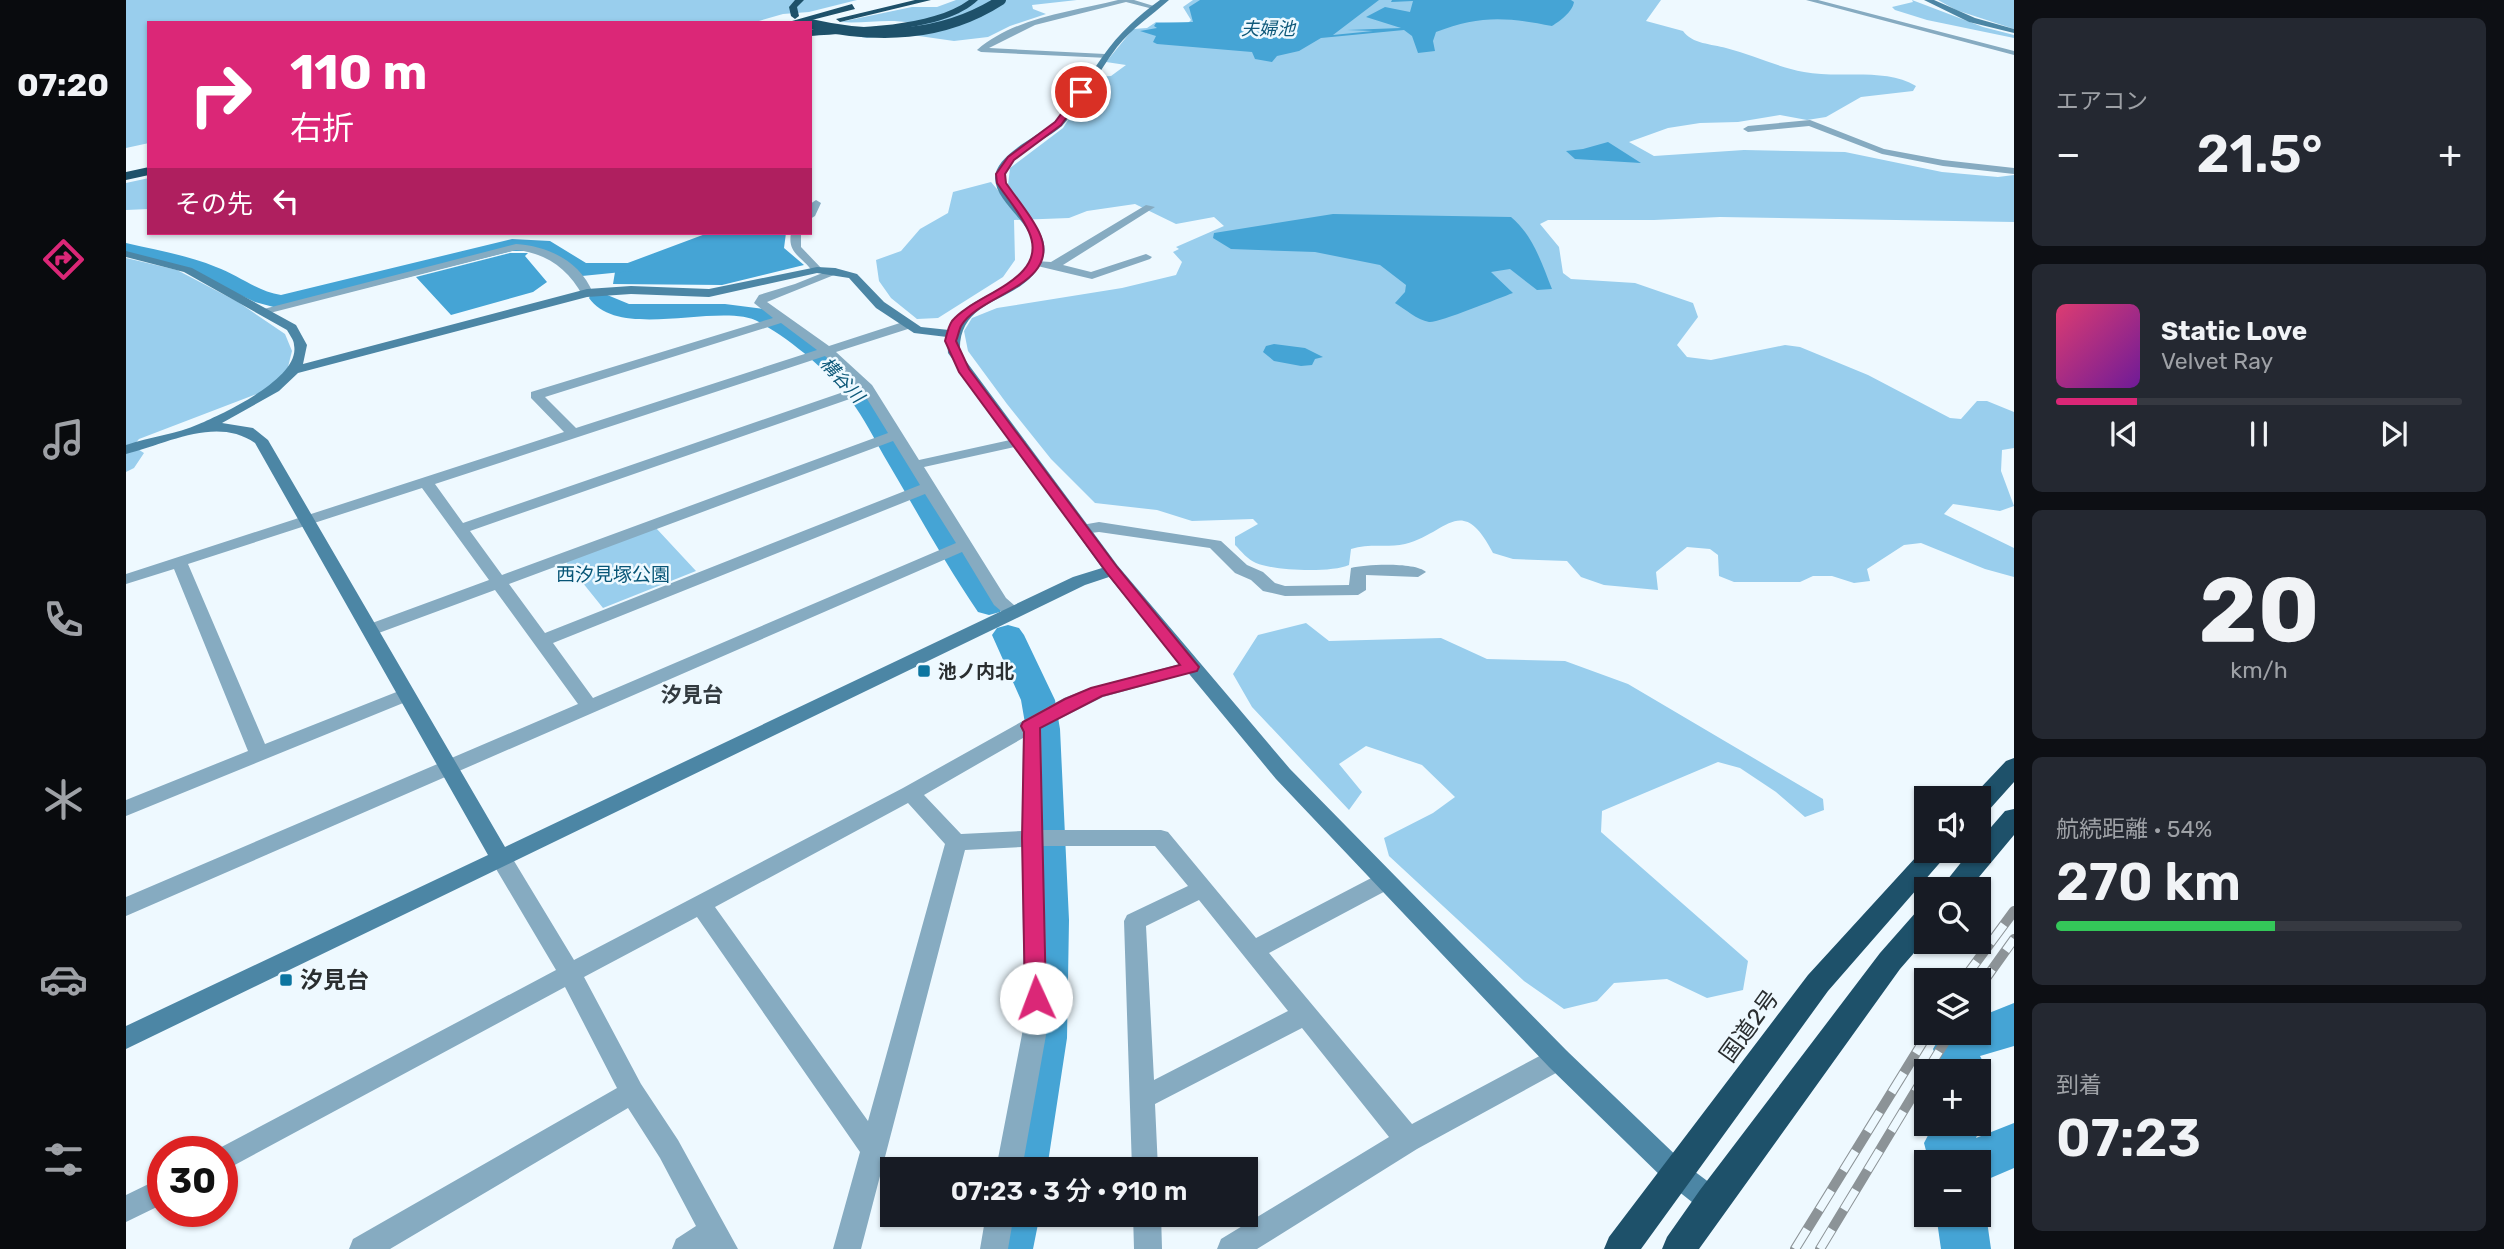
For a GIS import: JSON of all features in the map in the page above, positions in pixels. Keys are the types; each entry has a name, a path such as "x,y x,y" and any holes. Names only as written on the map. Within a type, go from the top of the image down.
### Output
{"highway":[{"path":"800,0 793,7 792,19 863,4"},
{"path":"812,23 911,0"},
{"path":"812,23 927,0"},
{"path":"812,33 937,18 965,8 974,0"},
{"path":"812,24 859,32 927,29 973,19 1001,0"},
{"path":"126,166 147,162"},
{"path":"126,176 147,171"},
{"path":"1991,793 2014,767"},
{"path":"1963,877 2014,818"},
{"name":"国道2号","path":"1621,1249 1818,983 1926,863"},
{"path":"1679,1249 1890,961 1914,934"}],"street":[{"path":"1105,56 981,50 1015,29 1058,17 1126,0 1159,4"},
{"path":"1810,0 2014,53"},
{"path":"1928,0 1972,20 2014,31"},
{"path":"1044,265 1035,233 1001,183 1000,174 1011,158 1058,124 1105,56 1135,20 1159,4"},
{"path":"1085,12 1105,16"},
{"path":"1058,17 1080,22"},
{"path":"1748,130 1810,123 1882,151 1943,163 2014,172"},
{"path":"812,212 816,203"},
{"path":"1150,207 1044,265 964,315 951,334 954,353 963,369 1112,570 1283,774 1558,1059 1677,1174 1712,1201"},
{"path":"795,235 793,243 796,250 817,270"},
{"path":"262,311 516,247 537,249 575,273 587,293"},
{"path":"126,254 188,270 292,328 300,337 303,346 300,360 294,369 266,393 201,429 126,450"},
{"path":"1044,265 1092,276 1146,257"},
{"path":"294,369 587,293 631,290 709,293 817,270 853,276 872,298 907,324 928,333 951,334"},
{"path":"835,271 799,287 763,298 760,303 776,321 819,352 860,390 890,437 915,465 923,489 958,547 1000,601 1013,612"},
{"path":"573,433 536,395 776,321"},
{"path":"126,579 907,324"},
{"path":"460,529 860,390"},
{"path":"201,429 241,429 255,433 261,440 500,858 570,973 632,1091 669,1149 719,1240 686,1249"},
{"path":"370,630 890,437"},
{"path":"915,465 1019,442"},
{"path":"425,481 590,707"},
{"path":"541,641 923,489"},
{"path":"1082,529 1099,527 1215,544 1241,569 1257,576 1269,587 1285,591 1357,590 1357,572 1364,570 1418,572"},
{"path":"126,907 958,547"},
{"path":"179,562 260,754"},
{"path":"126,1038 1013,612 1079,581 1112,570"},
{"path":"238,1149 910,793 1039,721 1097,692 1191,667"},
{"path":"126,807 406,695"},
{"path":"1011,1157 1036,1024 1041,838 1033,732 1039,721"},
{"path":"910,793 956,842 1041,838 1161,838 1408,1140"},
{"path":"847,1249 956,842"},
{"path":"1254,950 1385,881"},
{"path":"1145,1157 1135,921 1202,889"},
{"path":"700,904 874,1150"},
{"path":"1143,1092 1157,1092 1305,1014"},
{"path":"1231,1249 1408,1140 1558,1059"},
{"path":"363,1249 632,1091"},
{"path":"126,1209 147,1198"},
{"path":"994,1249 998,1227"},
{"path":"1147,1227 1148,1249"}],"green space":[{"path":"126,0 857,0 759,21 147,21 147,143 126,148"},
{"path":"956,0 1077,0 1032,5 1033,9 1046,14 1010,26 988,37 954,41 905,34 867,38 855,36 911,23 840,22 912,7 937,7"},
{"path":"1193,0 1661,0 1646,21 1683,31 1697,41 1804,72 1876,75 1904,80 1916,86 1913,91 1861,97 1826,117 1807,120 1780,115 1738,122 1700,123 1668,128 1629,142 1654,156 1744,150 1845,152 1942,172 1998,177 2014,175 2014,222 1720,217 1548,220 1540,224 1559,247 1563,273 1571,279 1635,283 1693,303 1698,317 1677,345 1687,357 1711,360 1785,345 1800,347 1868,375 1950,418 1961,419 1977,401 1987,401 2014,412 2014,448 2002,450 2001,471 2014,506 2000,511 1953,504 1944,514 2014,548 2014,577 1985,569 1921,543 1904,545 1867,569 1870,581 1854,583 1832,576 1813,576 1800,582 1734,582 1719,576 1718,555 1710,549 1687,547 1656,572 1658,590 1604,585 1581,577 1567,561 1513,559 1493,553 1472,524 1462,521 1443,526 1405,544 1351,549 1349,565 1341,568 1289,569 1256,563 1235,545 1235,537 1258,524 1253,519 1192,521 1157,510 1095,503 1051,459 1007,404 968,351 964,331 972,318 997,308 1122,288 1176,275 1182,262 1173,252 1179,249 1176,247 1224,226 1214,217 1176,224 1135,204 1087,211 1069,218 1014,220 1015,260 1003,277 938,318 917,319 891,298 879,281 876,260 901,251 920,229 948,213 953,192 991,182 1007,201 1017,200 1008,185 1010,168 1063,128 1095,77 1111,76 1126,65 1106,62 1133,29 1147,28 1156,22 1188,23 1191,20 1183,7"},
{"path":"1912,0 1983,27 2014,35 2014,38 1927,20 1892,7 1913,2"},
{"path":"1938,0 2014,0 2014,29 1956,10"},
{"path":"147,178 147,209 126,210 126,183"},
{"path":"126,258 177,270 238,302 285,334 292,351 287,371 267,390 139,439 133,446 144,453 134,468 126,472"},
{"name":"西汐見塚公園","path":"656,528 696,571 603,608 566,562"},
{"path":"1306,623 1329,641 1441,638 1487,659 1565,661 1628,684 1823,799 1824,810 1805,817 1776,792 1740,768 1718,762 1602,811 1601,832 1748,961 1743,990 1707,998 1667,979 1614,983 1597,1001 1564,1009 1524,981 1389,856 1384,838 1433,813 1455,797 1422,765 1366,746 1339,764 1362,792 1349,810 1252,707 1233,674 1258,635"}],"water":[{"name":"夫婦池","path":"1200,0 1379,0 1333,35 1373,31 1347,30 1401,28 1366,17 1385,7 1410,12 1413,1 1391,2 1392,0 1574,2 1567,14 1552,26 1507,19 1480,20 1436,32 1433,41 1435,51 1418,53 1412,36 1404,30 1321,38 1299,51 1277,56 1272,62 1255,59 1252,52 1157,44 1153,42 1156,36 1140,31 1157,28 1154,26 1156,23 1193,22 1189,7"},
{"path":"1608,142 1641,163 1575,159 1566,151 1583,149"},
{"path":"1333,214 1511,217 1531,241 1552,289 1537,290 1510,269 1491,272 1513,293 1429,322 1395,303 1405,292 1406,285 1380,265 1315,252 1231,249 1213,238 1214,233"},
{"path":"703,235 786,235 784,248 804,265 722,285 613,284 615,272 623,270 625,264"},
{"path":"510,253 528,253 525,256 547,282 533,292 451,315 416,277"},
{"path":"1274,344 1305,348 1323,357 1315,359 1312,365 1301,366 1274,361 1263,352 1266,346"}],"waterway":[{"path":"126,249 201,268 254,294 281,302 512,245 543,245 582,270 625,267"},
{"name":"構谷川","path":"600,298 612,306 629,311 747,311 764,315 824,358 862,398 989,605"},
{"name":"構谷川","path":"1008,635 1038,700 1043,729 1049,920 1045,1038 1025,1157"},
{"path":"1960,1059 1955,1049 1969,1039 2007,1029 2014,1022"},
{"path":"1950,1150 1948,1143 1952,1136"},
{"path":"1991,1155 2014,1145"},
{"name":"構谷川","path":"1008,1249 1012,1227"},
{"path":"1963,1227 1966,1249"}],"railway":[{"path":"1972,968 2014,911"},
{"path":"1991,971 2014,939"},
{"path":"1795,1249 1921,1045"},
{"path":"1934,1059 1943,1045"},
{"path":"1820,1249 1914,1094"}],"place":[{"name":"池ノ内北","path":"924,671"},
{"name":"汐見台","path":"286,980"}],"district":[{"name":"汐見台","path":"692,694"}],"route":[{"path":"1036,998 1032,838 1033,732 1029,726 1097,692 1191,667 1112,570 963,369 951,341 951,334 964,315 1018,281 1035,264 1039,254 1035,233 1001,183 1000,174 1011,158 1058,124 1081,92"}]}
